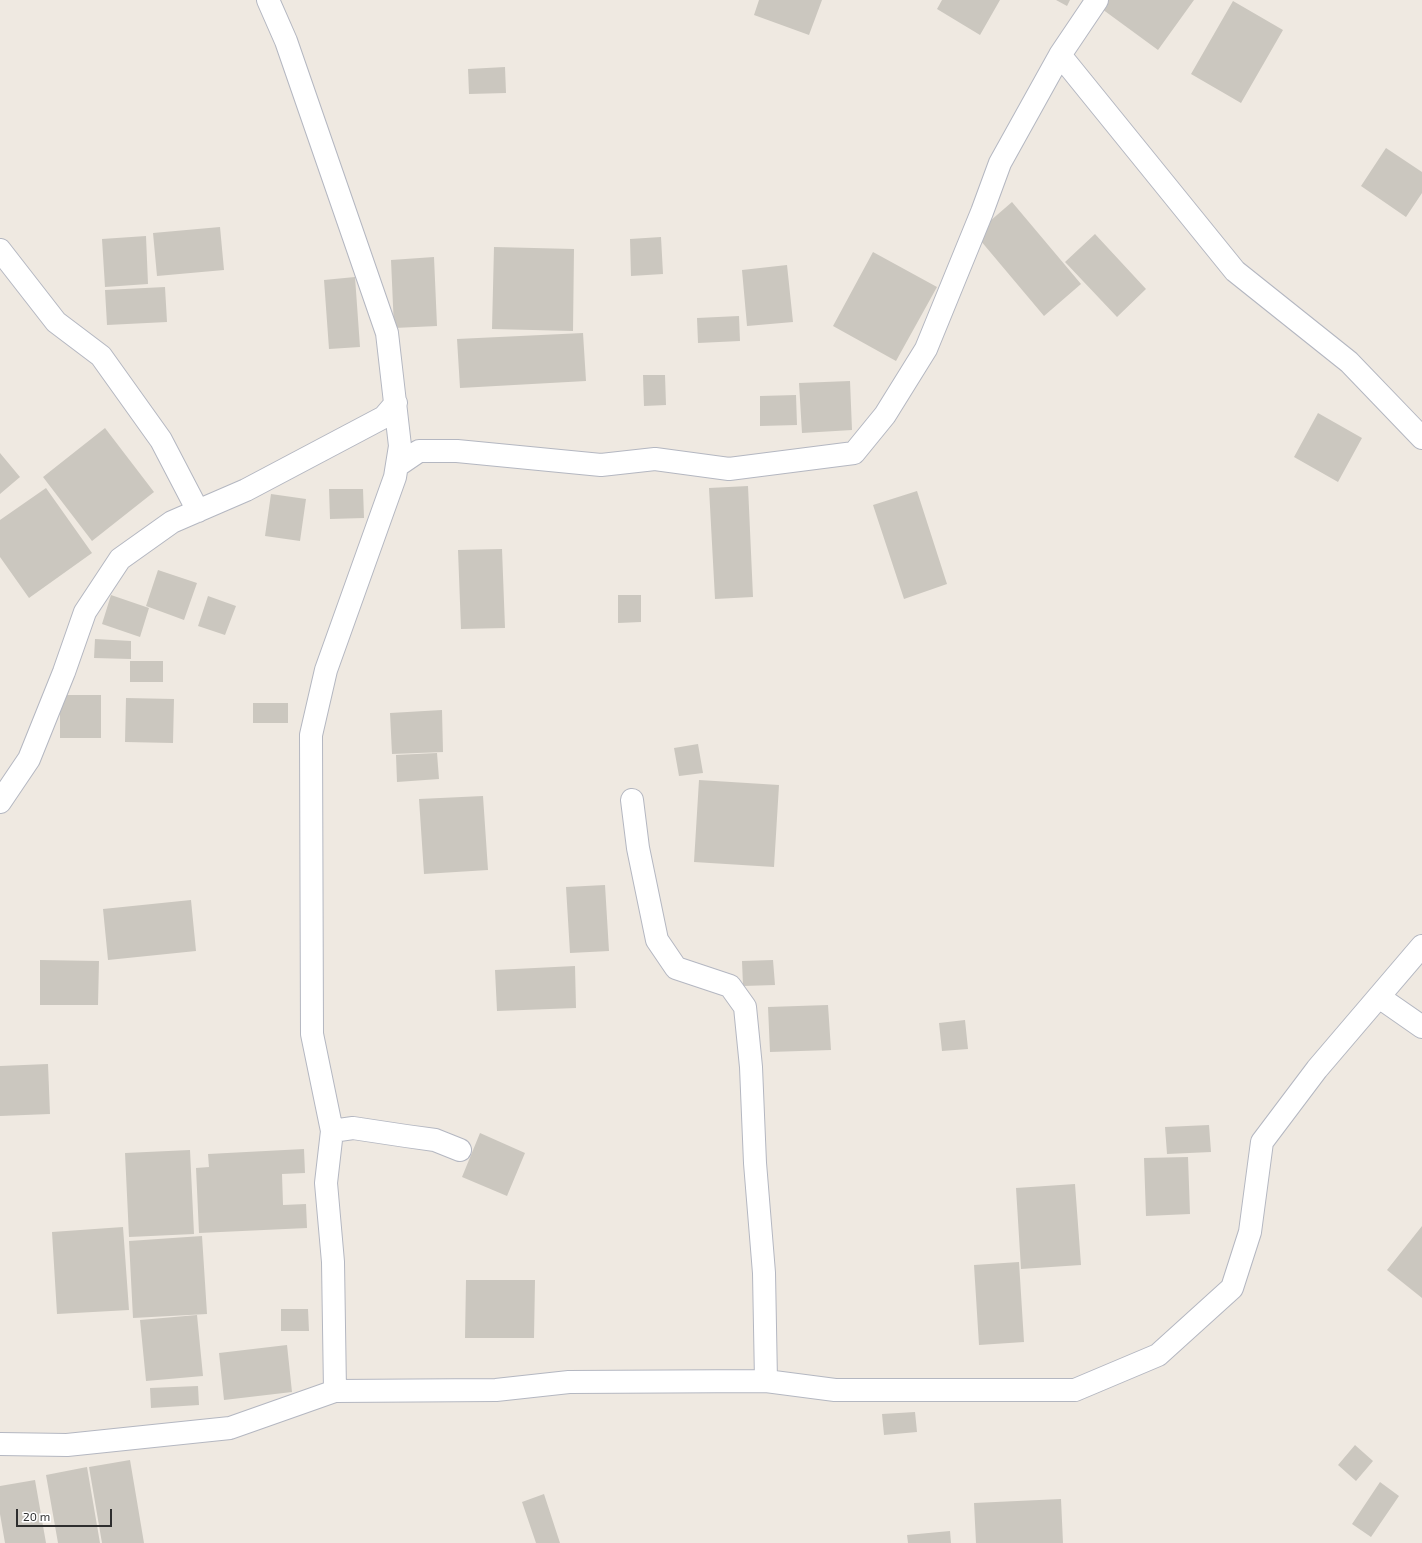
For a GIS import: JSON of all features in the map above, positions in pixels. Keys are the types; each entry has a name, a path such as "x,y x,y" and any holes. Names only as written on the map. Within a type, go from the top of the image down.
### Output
{"street":[{"path":"268,0 286,41 387,334 400,446 395,477 326,670 311,735 312,1034 332,1132 326,1183 332,1262 335,1391"},
{"path":"397,466 419,451 457,451 601,466 656,459 729,469 854,453 885,414 926,349 977,226 1000,163 1060,55 1097,0"},
{"path":"1060,55 1236,271 1349,362 1422,438"},
{"path":"0,250 56,322 101,356 160,440 198,511"},
{"path":"0,802 29,759 64,672 85,612 120,559 172,522 246,490 357,432 384,417 396,403"},
{"path":"632,800 638,848 657,940 676,968 730,986 745,1007 751,1067 755,1163 764,1273 766,1381"},
{"path":"0,1444 67,1445 230,1428 335,1391 496,1390 568,1382 766,1381 835,1390 1075,1390 1158,1355 1232,1288 1250,1232 1262,1142 1317,1069 1422,946"},
{"path":"1379,997 1422,1027"},
{"path":"332,1132 353,1128 435,1140 460,1150"}],"building":[{"path":"759,0 822,0 809,35 754,15"},
{"path":"942,0 1000,0 980,35 937,9"},
{"path":"1056,0 1070,0 1067,6"},
{"path":"1109,0 1194,0 1158,50 1102,9"},
{"path":"1233,1 1283,30 1241,103 1191,74"},
{"path":"505,67 506,93 469,94 468,69"},
{"path":"1386,148 1422,172 1422,193 1406,217 1361,186"},
{"path":"1012,202 1081,284 1044,316 975,234"},
{"path":"220,227 224,270 157,276 153,233"},
{"path":"1095,234 1146,289 1117,317 1065,262"},
{"path":"146,236 148,284 105,287 102,239"},
{"path":"661,237 663,274 631,276 630,239"},
{"path":"494,247 574,249 573,331 492,329"},
{"path":"873,252 937,287 896,361 833,326"},
{"path":"434,257 437,326 394,328 391,260"},
{"path":"787,265 793,322 747,326 742,270"},
{"path":"355,277 360,347 329,349 324,280"},
{"path":"165,287 167,322 107,325 105,290"},
{"path":"739,316 740,341 698,343 697,318"},
{"path":"583,333 586,381 460,388 457,339"},
{"path":"643,375 665,375 666,405 644,406"},
{"path":"850,381 852,430 802,433 799,383"},
{"path":"796,395 797,425 760,426 760,396"},
{"path":"1318,413 1362,438 1338,482 1294,457"},
{"path":"105,428 154,492 92,541 43,477"},
{"path":"0,453 20,477 0,494"},
{"path":"748,486 753,597 715,599 709,488"},
{"path":"46,488 92,553 29,598 0,557 0,520"},
{"path":"329,489 363,489 364,518 330,519"},
{"path":"917,491 947,584 904,599 873,505"},
{"path":"271,494 306,499 300,541 265,536"},
{"path":"502,549 505,628 461,629 458,550"},
{"path":"158,570 197,583 184,620 146,606"},
{"path":"111,595 149,608 140,637 102,624"},
{"path":"618,595 641,595 641,622 618,623"},
{"path":"208,596 236,606 225,635 198,626"},
{"path":"95,639 131,641 131,659 94,658"},
{"path":"130,661 163,661 163,682 130,682"},
{"path":"60,695 101,695 101,738 60,738"},
{"path":"126,698 174,699 173,743 125,742"},
{"path":"253,703 288,703 288,723 253,723"},
{"path":"442,710 443,752 392,754 390,713"},
{"path":"698,744 703,773 679,776 674,748"},
{"path":"437,753 439,779 397,782 396,755"},
{"path":"699,780 779,785 774,867 694,862"},
{"path":"483,796 488,870 424,874 419,799"},
{"path":"605,885 609,951 570,953 566,887"},
{"path":"191,900 196,951 108,960 103,909"},
{"path":"40,960 99,961 98,1005 40,1005"},
{"path":"773,960 775,985 743,986 742,961"},
{"path":"575,966 576,1008 497,1011 495,970"},
{"path":"828,1005 831,1050 770,1052 768,1007"},
{"path":"965,1020 968,1049 942,1051 939,1023"},
{"path":"48,1064 50,1114 0,1116 0,1066"},
{"path":"1209,1125 1211,1152 1167,1154 1165,1127"},
{"path":"480,1133 525,1153 507,1196 462,1177"},
{"path":"304,1149 305,1173 282,1174 283,1205 306,1204 307,1228 199,1233 196,1168 209,1167 208,1154"},
{"path":"190,1150 194,1234 129,1237 125,1153"},
{"path":"1188,1157 1190,1214 1146,1216 1144,1158"},
{"path":"1075,1184 1081,1265 1021,1269 1016,1188"},
{"path":"1422,1226 1422,1298 1387,1270"},
{"path":"123,1227 129,1310 57,1314 52,1232"},
{"path":"202,1236 207,1314 133,1318 129,1241"},
{"path":"1019,1262 1024,1342 979,1345 974,1265"},
{"path":"466,1280 535,1280 534,1338 465,1338"},
{"path":"281,1309 308,1309 309,1331 281,1331"},
{"path":"197,1315 203,1376 146,1381 140,1320"},
{"path":"287,1345 292,1392 224,1400 219,1353"},
{"path":"198,1386 199,1405 151,1408 150,1388"},
{"path":"915,1412 917,1432 884,1435 882,1414"},
{"path":"1355,1445 1373,1461 1356,1481 1338,1465"},
{"path":"130,1460 144,1543 102,1543 89,1467"},
{"path":"87,1467 100,1543 58,1543 46,1475"},
{"path":"35,1480 46,1543 5,1543 0,1514 0,1486"},
{"path":"1380,1482 1399,1496 1371,1537 1352,1524"},
{"path":"544,1494 560,1543 536,1543 522,1502"},
{"path":"1061,1499 1063,1543 976,1543 974,1503"},
{"path":"950,1531 951,1543 908,1543 907,1535"}]}
